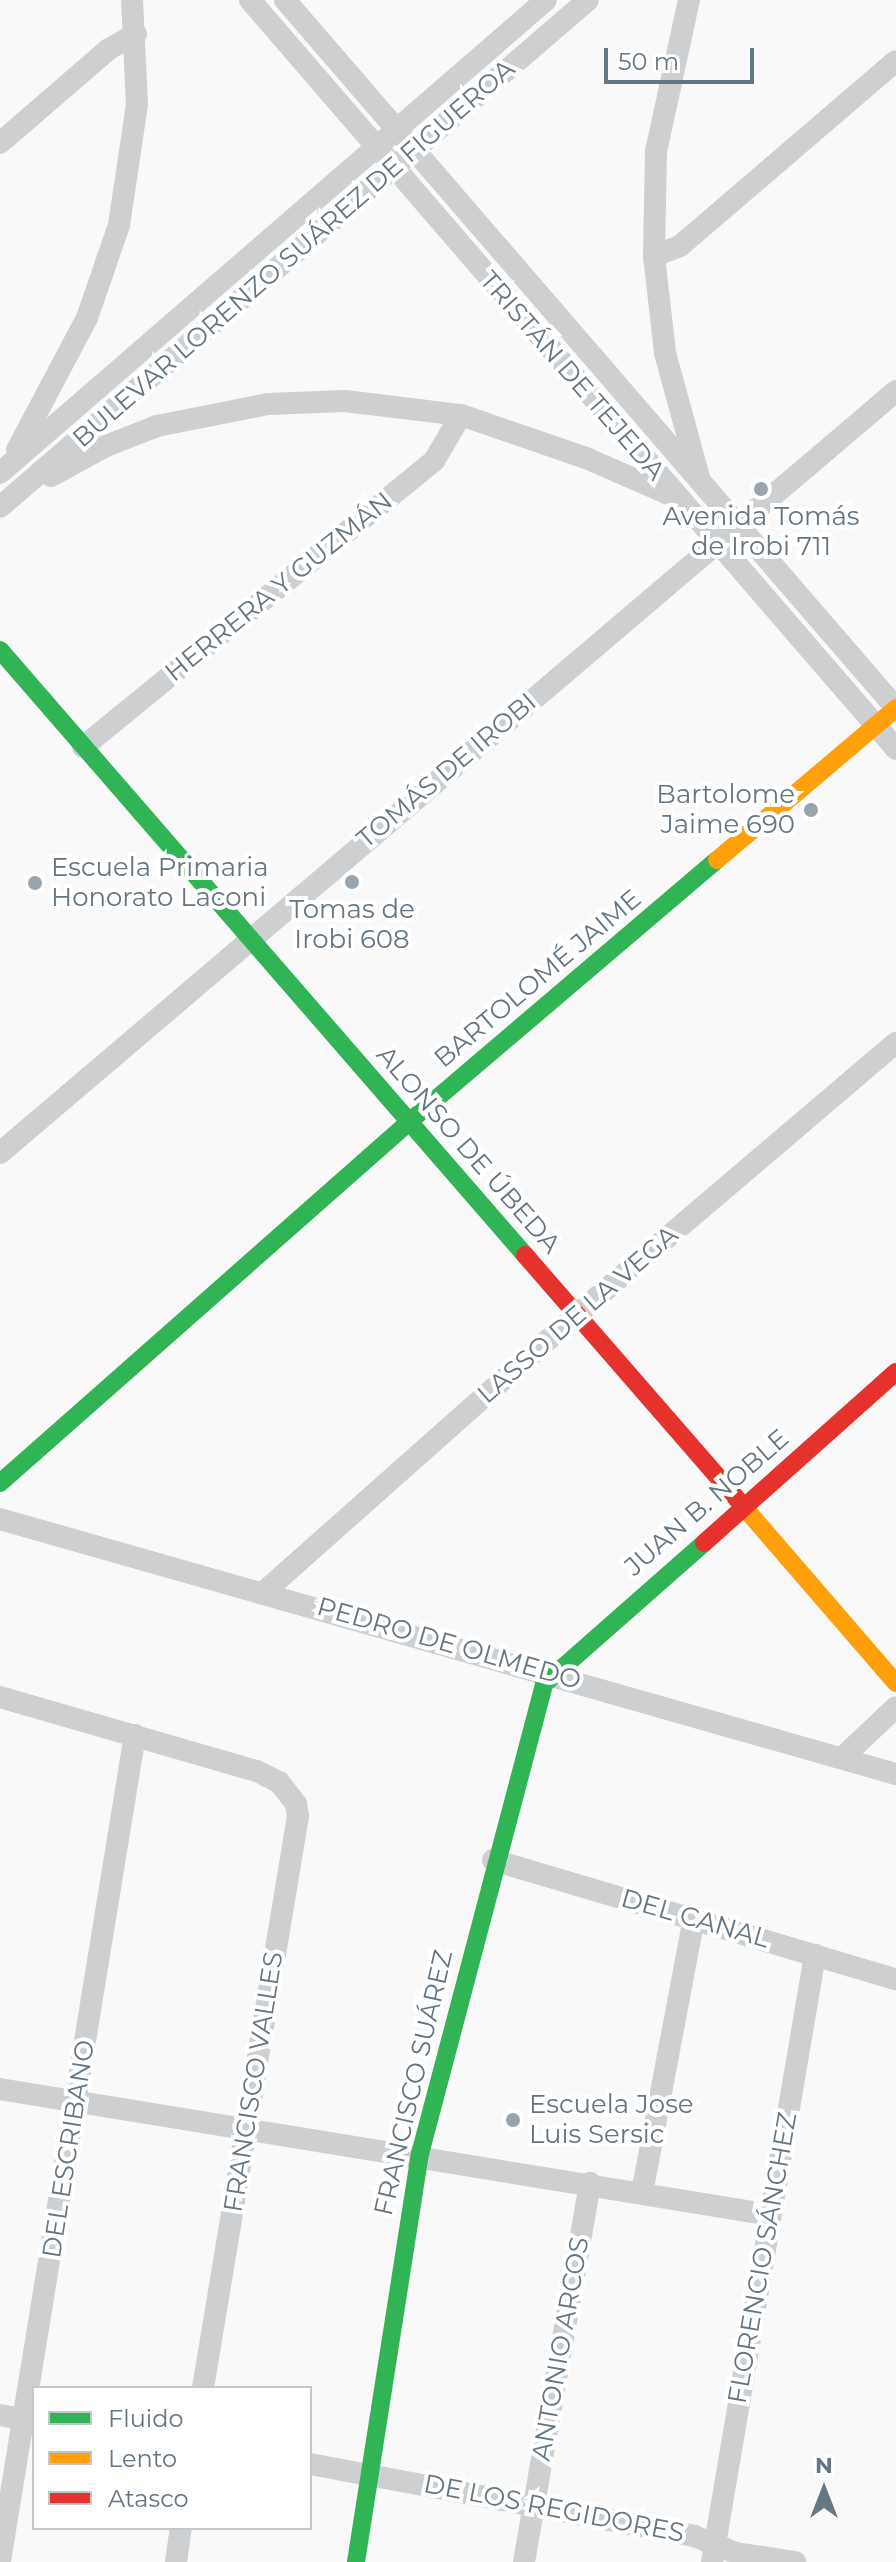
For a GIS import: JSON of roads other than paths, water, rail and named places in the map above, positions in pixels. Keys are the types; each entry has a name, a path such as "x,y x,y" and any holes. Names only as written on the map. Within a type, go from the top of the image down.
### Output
{"street":[{"path":"4,470 54,388 87,318 119,225 133,151 136,34 132,0"},
{"name":"TRISTÁN DE TEJEDA","path":"250,0 896,749"},
{"name":"TRISTÁN DE TEJEDA","path":"285,0 896,708"},
{"name":"BULEVAR LORENZO SUÁREZ DE FIGUEROA","path":"4,470 546,0"},
{"name":"BULEVAR LORENZO SUÁREZ DE FIGUEROA","path":"4,504 588,0"},
{"path":"689,0 656,151 654,256 665,353 702,485"},
{"path":"0,143 109,49 136,34"},
{"path":"654,256 680,246 896,61"},
{"name":"TOMÁS DE IROBI","path":"0,1153 250,936 896,391"},
{"path":"4,504 106,446 205,414 268,404 345,401 461,415 586,458 677,498"},
{"name":"HERRERA Y GUZMÁN","path":"83,747 434,461 461,415"},
{"name":"ALONSO DE ÚBEDA","path":"0,650 740,1507 896,1683"},
{"name":"BARTOLOMÉ JAIME","path":"0,1483 409,1122 896,708"},
{"name":"LASSO DE LA VEGA","path":"264,1592 576,1315 896,1043"},
{"name":"JUAN B. NOBLE","path":"554,1672 896,1372"},
{"name":"PEDRO DE OLMEDO","path":"0,1519 554,1672 896,1774"},
{"name":"FRANCISCO SUÁREZ","path":"356,2562 420,2154 493,1860 544,1684 554,1672"},
{"path":"0,1697 135,1735"},
{"path":"842,1758 896,1707"},
{"name":"FRANCISCO VALLES","path":"135,1735 257,1771 279,1782 291,1793 298,1816 203,2386"},
{"name":"DEL ESCRIBANO","path":"34,2386 135,1735"},
{"name":"DEL CANAL","path":"493,1860 896,1979"},
{"path":"642,2193 694,1919"},
{"name":"FLORENCIO SÁNCHEZ","path":"713,2553 815,1955"},
{"path":"0,2089 420,2154 770,2215"},
{"name":"ANTONIO ARCOS","path":"524,2562 590,2183"},
{"name":"DEL ESCRIBANO","path":"0,2561 32,2400"},
{"path":"0,2415 29,2420"},
{"name":"DE LOS REGIDORES","path":"312,2464 533,2504 713,2553 736,2553 795,2562"},
{"path":"176,2562 181,2530"}],"place":[{"name":"Avenida Tomás de Irobi 711","path":"761,489"},
{"name":"Bartolome Jaime 690","path":"811,810"},
{"name":"Tomas de Irobi 608","path":"352,882"},
{"name":"Escuela Primaria Honorato Laconi","path":"35,883"},
{"name":"Escuela Jose Luis Sersic","path":"513,2120"}]}
